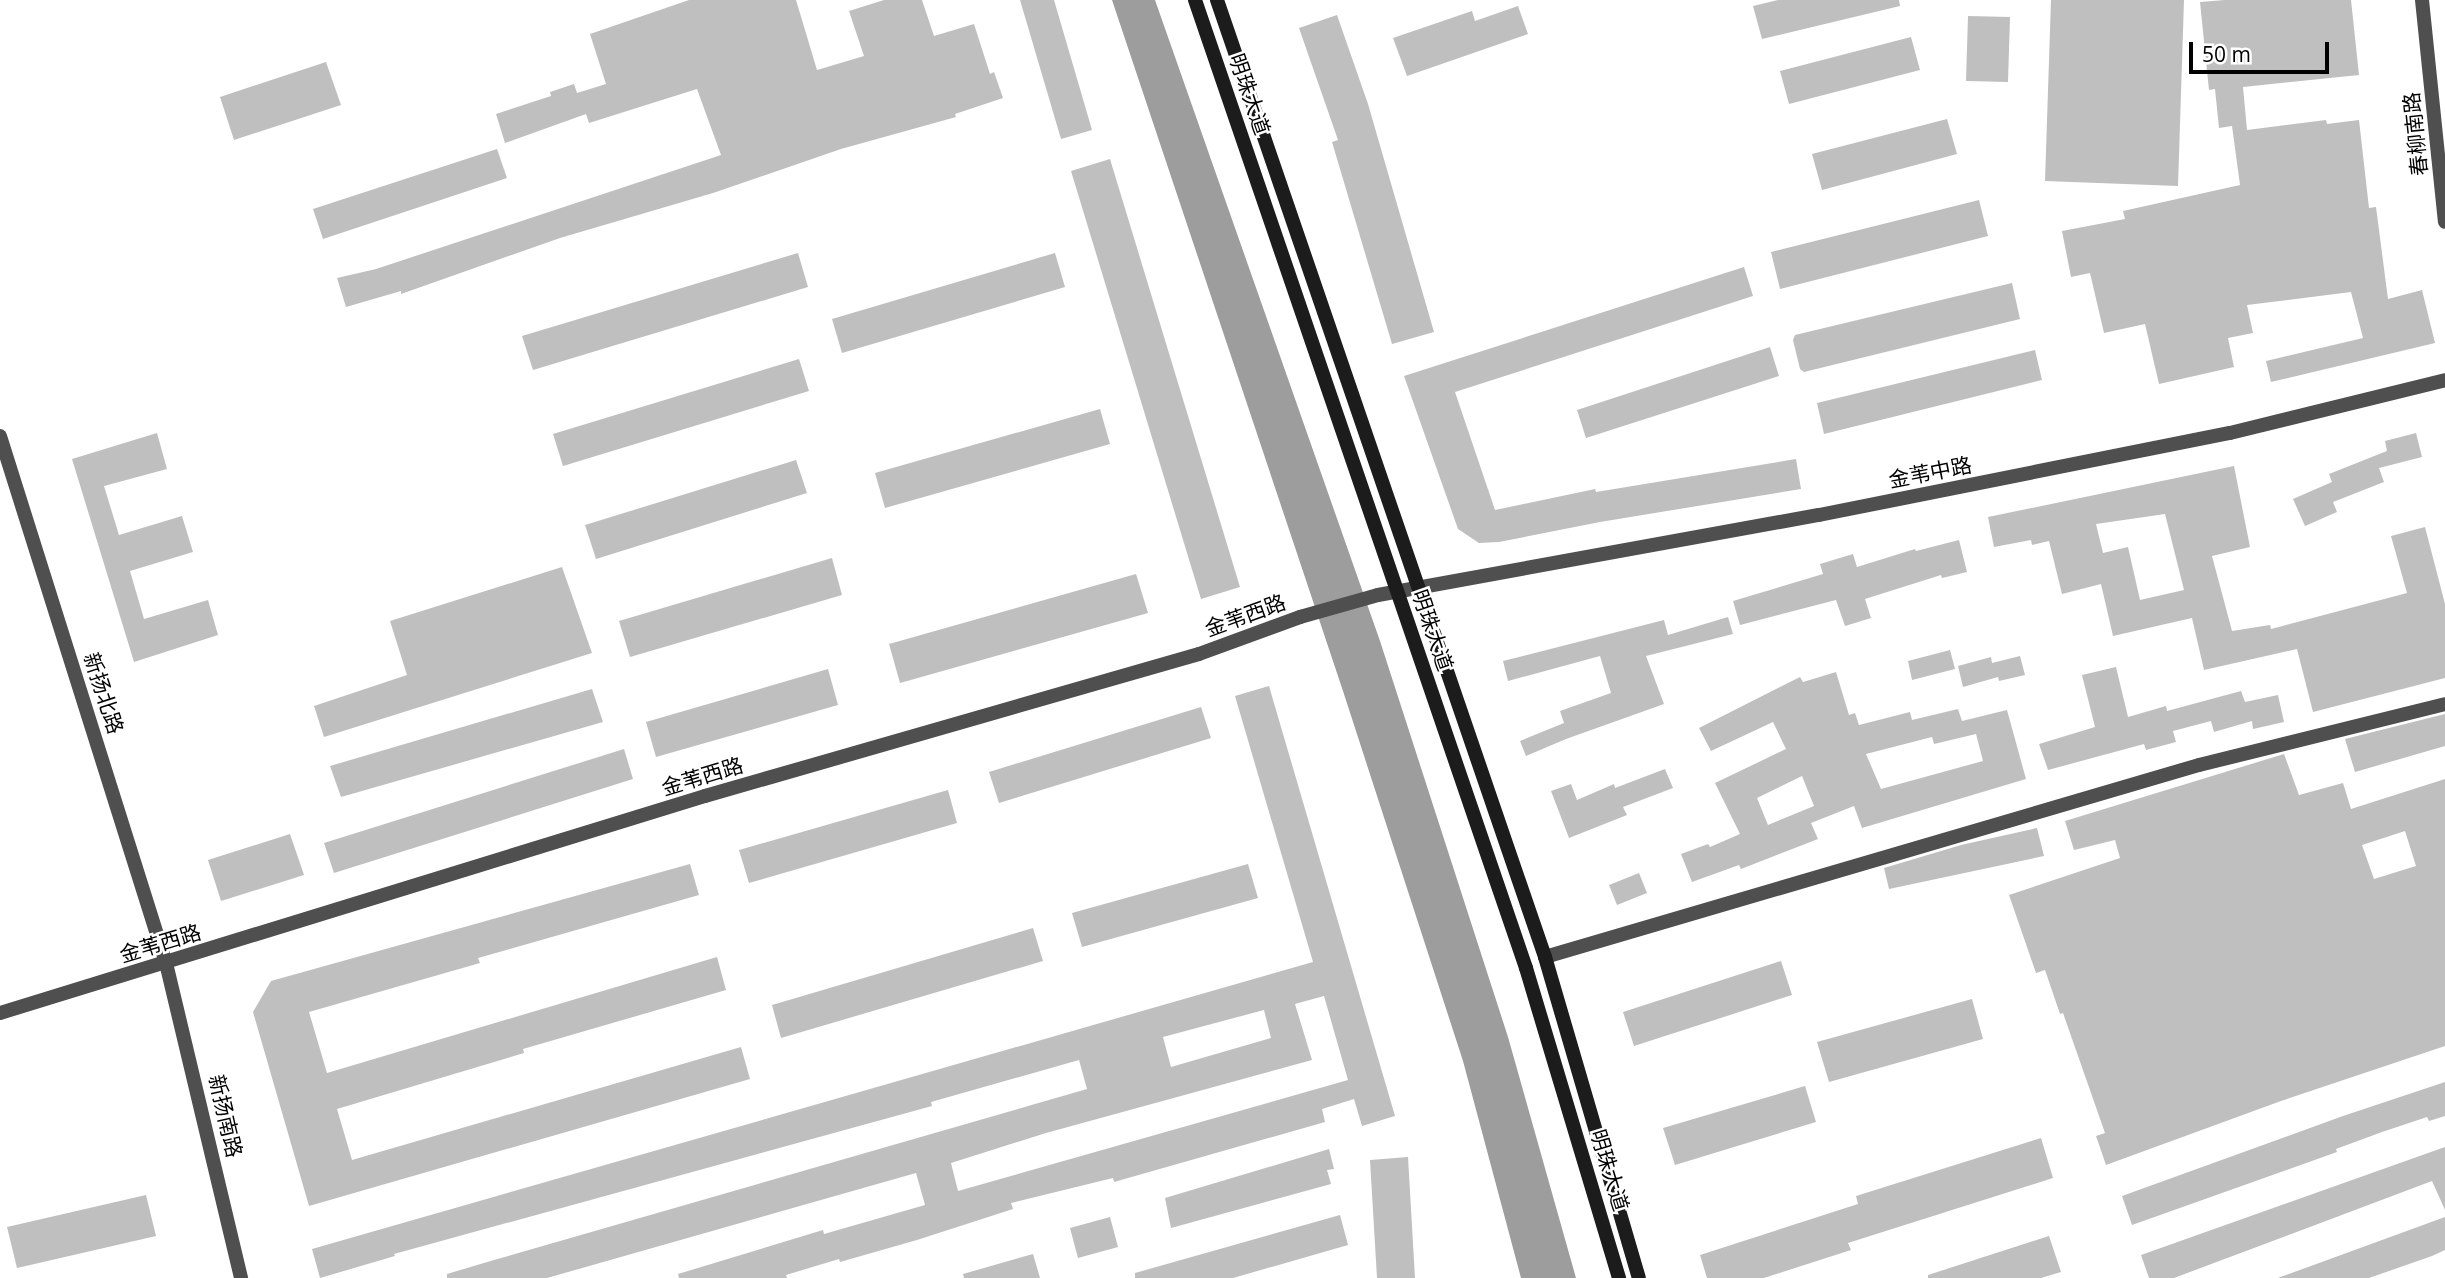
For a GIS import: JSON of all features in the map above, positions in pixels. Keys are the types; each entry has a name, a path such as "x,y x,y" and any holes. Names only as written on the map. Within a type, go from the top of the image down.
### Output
{"main road":[{"name":"明珠大道","path":"1195,0 1526,968 1619,1278"},
{"name":"明珠大道","path":"1217,0 1545,957 1639,1278"}],"street":[{"name":"春柳南路","path":"2421,0 2445,222"},
{"name":"金苇中路","path":"1419,586 1846,510 2230,432 2445,380"},
{"name":"新扬北路","path":"0,436 166,963"},
{"name":"金苇西路","path":"0,1013 705,796 1199,654 1300,617 1419,586"},
{"path":"1545,957 2199,765 2445,704"},
{"name":"新扬南路","path":"166,963 241,1278"}],"shaded area":[{"path":"1112,0 1155,0 1380,641 1508,1037 1576,1278 1521,1278 1463,1061 1343,691"}],"building":[{"path":"689,0 796,0 817,70 864,56 849,11 884,0 922,0 934,36 974,24 990,74 994,72 1003,98 955,114 956,117 841,149 713,193 560,238 401,294 401,291 346,307 337,278 376,269 721,155 697,89 589,123 586,114 505,143 496,114 551,96 550,92 574,84 577,93 606,84 590,34"},
{"path":"1020,0 1054,0 1092,130 1061,139"},
{"path":"1778,0 1899,0 1900,6 1762,39 1753,6"},
{"path":"2051,0 2184,0 2178,186 2045,181"},
{"path":"2351,0 2359,75 2243,87 2247,130 2326,120 2327,124 2359,120 2369,208 2376,207 2388,299 2422,290 2435,343 2271,382 2266,361 2363,338 2351,292 2247,305 2253,333 2228,338 2234,367 2159,384 2145,324 2104,333 2090,273 2071,277 2062,231 2125,219 2123,211 2240,185 2232,126 2219,128 2215,89 2209,90 2200,2"},
{"path":"1518,6 1528,34 1407,76 1393,38 1472,11 1475,21"},
{"path":"1337,15 1368,104 1434,332 1392,344 1332,142 1338,140 1299,28"},
{"path":"1968,16 2010,17 2008,82 1966,81"},
{"path":"1911,37 1920,70 1789,104 1780,71"},
{"path":"326,62 341,105 234,140 220,97"},
{"path":"1947,119 1957,154 1822,190 1812,154"},
{"path":"497,149 507,178 323,239 313,209"},
{"path":"1110,159 1240,587 1201,599 1071,171"},
{"path":"1979,200 1988,236 1780,289 1771,252"},
{"path":"798,253 808,287 533,370 522,336"},
{"path":"1055,253 1065,287 842,353 832,319"},
{"path":"1744,267 1753,296 1455,392 1495,510 1595,489 1596,492 1796,459 1801,489 1600,522 1499,542 1479,543 1458,529 1404,376"},
{"path":"2012,283 2020,319 1804,372 1800,369 1793,340 1795,335"},
{"path":"1770,347 1779,376 1586,438 1577,410"},
{"path":"2035,350 2042,380 1824,434 1817,403"},
{"path":"799,359 809,391 563,466 553,434"},
{"path":"1100,409 1110,444 885,508 875,473"},
{"path":"157,433 167,469 104,486 119,535 182,516 193,552 130,571 144,619 208,600 218,635 134,662 72,459"},
{"path":"2416,433 2422,457 2379,468 2384,482 2333,502 2337,512 2305,526 2293,499 2332,482 2329,474 2387,451 2385,441"},
{"path":"796,460 807,493 596,559 585,525"},
{"path":"2234,466 2250,547 2212,556 2232,631 2270,625 2271,629 2407,593 2391,536 2425,527 2445,604 2445,678 2313,712 2297,649 2204,670 2192,618 2113,636 2101,584 2062,594 2049,541 2032,545 2031,540 1994,547 1988,517","holes":["2165,514 2184,590 2140,600 2128,547 2103,553 2096,524"]},
{"path":"1959,540 1967,572 1942,578 1941,575 1865,599 1871,618 1845,626 1836,600 1740,625 1733,601 1823,574 1820,564 1853,554 1857,567 1915,549 1916,551"},
{"path":"832,558 842,595 630,657 619,621"},
{"path":"562,567 592,653 324,737 314,706 407,675 390,621"},
{"path":"1136,574 1148,613 900,683 889,644"},
{"path":"1728,617 1733,634 1646,656 1664,704 1526,756 1520,741 1564,723 1560,711 1611,693 1600,656 1508,681 1503,661 1664,620 1668,635"},
{"path":"1950,650 1955,669 1912,680 1908,661"},
{"path":"2020,656 2025,675 1999,681 1998,677 1963,687 1958,666 1991,657 1992,663"},
{"path":"2116,667 2128,717 2166,706 2167,711 2241,691 2245,702 2278,695 2284,722 2253,729 2252,721 2214,732 2211,721 2173,731 2176,742 2146,750 2144,744 2048,770 2039,744 2095,727 2082,675"},
{"path":"828,669 838,705 656,757 646,722"},
{"path":"1836,672 1849,715 1855,713 1859,725 1910,712 1912,720 1958,709 1962,721 2007,710 2026,779 1862,828 1854,806 1811,823 1818,839 1741,869 1739,865 1692,882 1681,854 1708,844 1710,847 1740,834 1715,783 1786,749 1773,722 1711,751 1699,728 1800,677 1803,682","holes":["1976,734 1983,761 1881,789 1866,754 1932,737 1934,744","1802,776 1814,806 1768,825 1757,798"]},
{"path":"1269,686 1395,1116 1362,1126 1354,1099 1322,1109 1325,1122 1114,1182 1113,1178 1011,1203 1013,1209 917,1240 786,1275 787,1278 679,1278 678,1274 823,1230 824,1234 925,1205 916,1173 547,1278 447,1278 447,1274 494,1260 1087,1089 1079,1060 931,1102 932,1106 394,1254 395,1256 320,1278 312,1249 1313,962 1235,696","holes":["1324,996 1348,1080 958,1191 951,1163 1046,1133 1312,1060 1295,1004","1264,1010 1271,1038 1171,1067 1163,1037"]},
{"path":"592,689 603,722 341,797 330,766"},
{"path":"1201,707 1211,738 999,803 989,772"},
{"path":"2445,714 2445,746 2355,772 2345,739"},
{"path":"624,749 633,779 334,873 324,843"},
{"path":"2284,754 2299,795 2343,783 2351,809 2445,779 2445,1046 2281,1101 2106,1165 2096,1136 2105,1133 2063,1013 2060,1014 2045,970 2036,973 2009,895 2120,858 2115,840 2074,850 2065,821","holes":["2405,831 2416,866 2374,879 2362,845"]},
{"path":"1665,769 1673,788 1623,807 1627,815 1569,838 1551,791 1571,784 1577,800 1614,784 1615,788"},
{"path":"948,790 957,823 749,883 739,850"},
{"path":"2037,828 2044,856 1889,889 1884,868 1961,845"},
{"path":"290,834 304,875 221,901 208,860"},
{"path":"690,864 699,895 478,958 480,963 309,1012 327,1073 717,957 726,990 523,1049 524,1053 337,1109 352,1160 741,1047 750,1079 309,1206 253,1012 271,981"},
{"path":"1248,864 1258,898 1082,947 1072,913"},
{"path":"1639,873 1647,893 1617,905 1609,885"},
{"path":"1033,928 1043,961 781,1038 772,1005"},
{"path":"1781,961 1792,995 1634,1046 1623,1012"},
{"path":"1972,999 1983,1039 1829,1082 1817,1042"},
{"path":"2445,1082 2445,1116 2429,1121 2427,1117 2382,1132 2336,1149 2337,1152 2132,1225 2122,1196"},
{"path":"1805,1086 1816,1122 1675,1165 1663,1128"},
{"path":"2041,1138 2053,1178 1848,1243 1851,1250 1764,1278 1707,1278 1700,1255 1858,1204 1856,1196"},
{"path":"2445,1147 2445,1210 2432,1181 2174,1278 2149,1278 2141,1255"},
{"path":"1329,1149 1334,1169 1327,1170 1331,1184 1171,1228 1165,1198"},
{"path":"1408,1157 1415,1278 1377,1278 1370,1160"},
{"path":"146,1195 156,1236 17,1268 7,1227"},
{"path":"1340,1215 1348,1245 1233,1278 1135,1278 1135,1273"},
{"path":"1110,1217 1118,1247 1078,1258 1070,1228"},
{"path":"2445,1217 2445,1250 2432,1256 2369,1278 2278,1278"},
{"path":"2049,1236 2061,1272 2041,1278 1928,1278 1928,1275"},
{"path":"1033,1254 1040,1278 964,1278 963,1274"}]}
